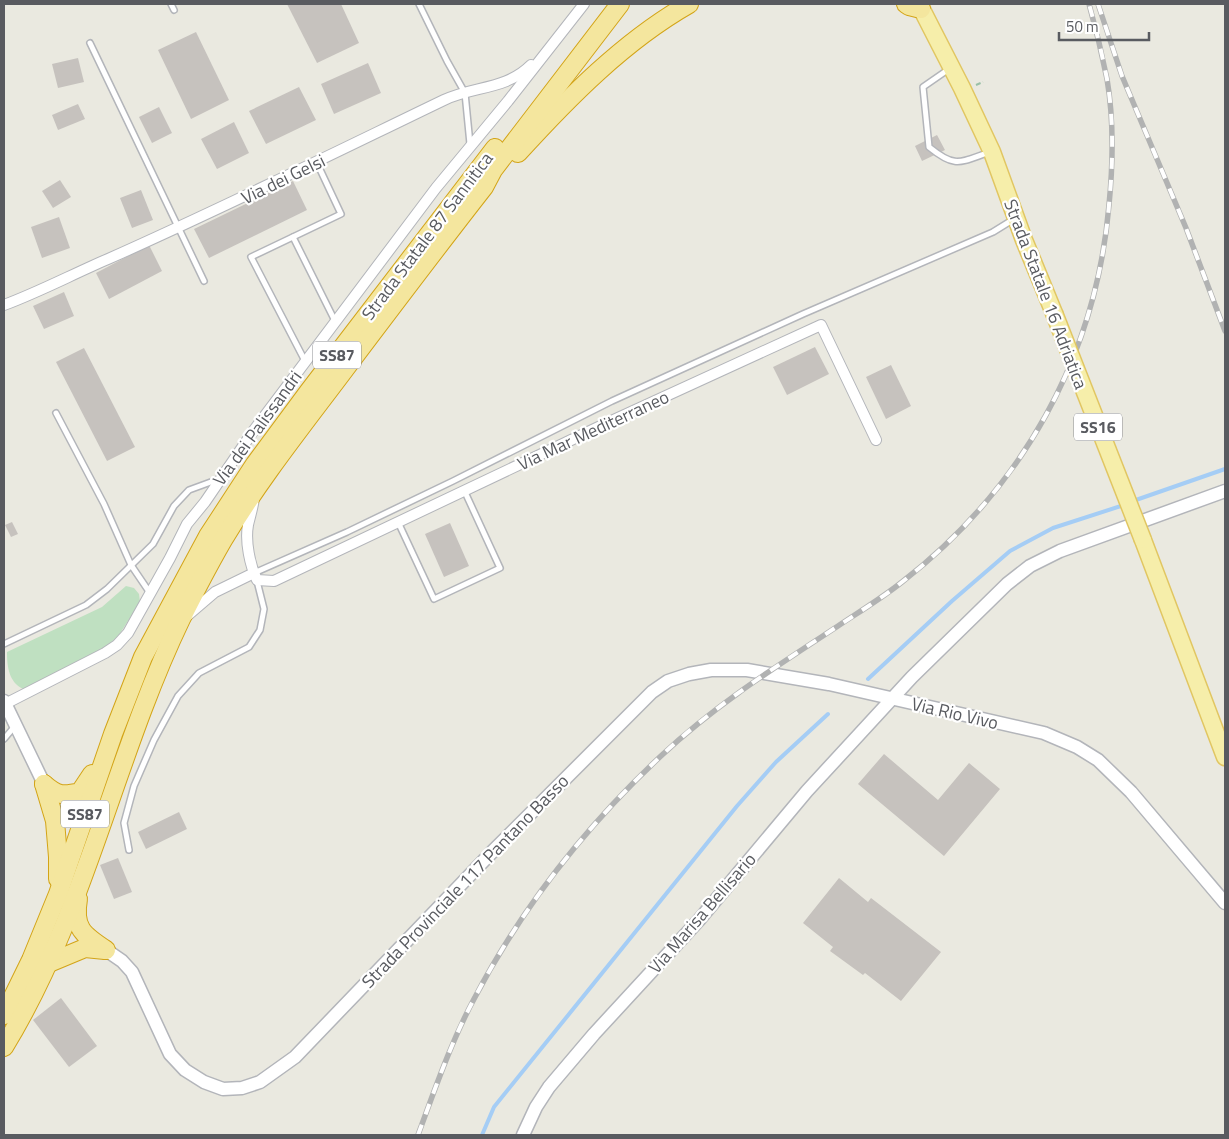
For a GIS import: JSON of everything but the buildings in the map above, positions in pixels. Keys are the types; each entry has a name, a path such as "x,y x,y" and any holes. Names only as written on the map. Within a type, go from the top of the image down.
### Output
{"highway":[{"name":"Strada Statale 87 Sannitica","path":"4,1015 31,960 58,894 113,734 143,657 208,536 234,496 309,391 605,4"},
{"name":"SS87","path":"484,186 493,170 620,4"},
{"path":"484,186 499,175 532,137 602,69 636,40 689,4"},
{"name":"Strada Statale 87 Sannitica","path":"4,1047 23,1016 49,963 149,694 180,621 223,541 292,438 484,186"},
{"name":"SS87","path":"44,784 54,793 67,795 80,792 88,782 113,734"},
{"name":"SS87","path":"44,784 55,821 58,857 58,894"},
{"name":"SS87","path":"81,880 75,914 84,936 106,950"},
{"path":"49,963 85,948 106,950"}],"main road":[{"name":"Strada Statale 16 Adriatica","path":"916,5 952,67 992,152 1225,757"}],"street":[{"name":"Via dei Palissandri","path":"5,702 105,653 128,633 187,524 254,430 431,195 584,4"},
{"name":"Via dei Gelsi","path":"4,305 26,297 178,228 447,99 497,86 518,76 555,41"},
{"name":"Via Mar Mediterraneo","path":"180,621 215,592 255,577 274,581 464,490 821,325 876,440"},
{"name":"Via Rio Vivo","path":"1225,490 1060,551 1030,566 1001,590 893,698 1044,733 1077,747 1098,760 1131,792 1225,904"},
{"path":"255,492 252,515 248,526 248,539 255,577"},
{"name":"Strada Provinciale 117 Pantano Basso","path":"106,950 122,961 132,972 170,1054 185,1070 204,1082 223,1089 242,1088 260,1082 295,1057 594,748 652,692 668,681 689,674 711,670 747,670 829,684 893,698"},
{"name":"Via Marisa Bellisario","path":"523,1135 548,1087 699,920 807,792 893,698"},
{"path":"5,702 44,784"}],"lane":[{"path":"171,4 174,10"},
{"path":"419,4 465,93 470,146"},
{"path":"90,43 204,281"},
{"path":"952,67 923,87 929,147 942,158 957,163 992,152"},
{"path":"305,361 251,257 341,214 316,163"},
{"path":"129,850 124,823 134,786 154,740 178,696 199,673 249,647 260,630 264,608 255,577 612,401 802,314 993,232 1016,218"},
{"path":"293,237 335,322"},
{"path":"56,414 104,504 131,565 150,594"},
{"path":"4,644 86,605 107,589 153,544 174,506 189,490 221,478"},
{"path":"398,522 434,599 500,568 464,490"},
{"path":"4,739 16,726"}],"green space":[{"path":"126,586 134,588 139,594 140,602 119,635 106,647 23,689 18,686 8,668 7,652 102,607"}],"waterway":[{"path":"1133,501 1225,469"},
{"path":"868,679 952,601 1010,551 1053,528 1124,505"},
{"path":"482,1135 494,1107 737,806 776,762 828,714"}],"railway":[{"path":"418,1135 444,1066 474,999 513,932 582,839 634,782 703,719 769,671 887,594 945,545 983,505 1017,462 1046,416 1069,367 1088,315 1101,261 1109,205 1112,158 1111,110 1105,70 1089,4"},
{"path":"1098,4 1122,76 1186,228 1225,331"}]}
